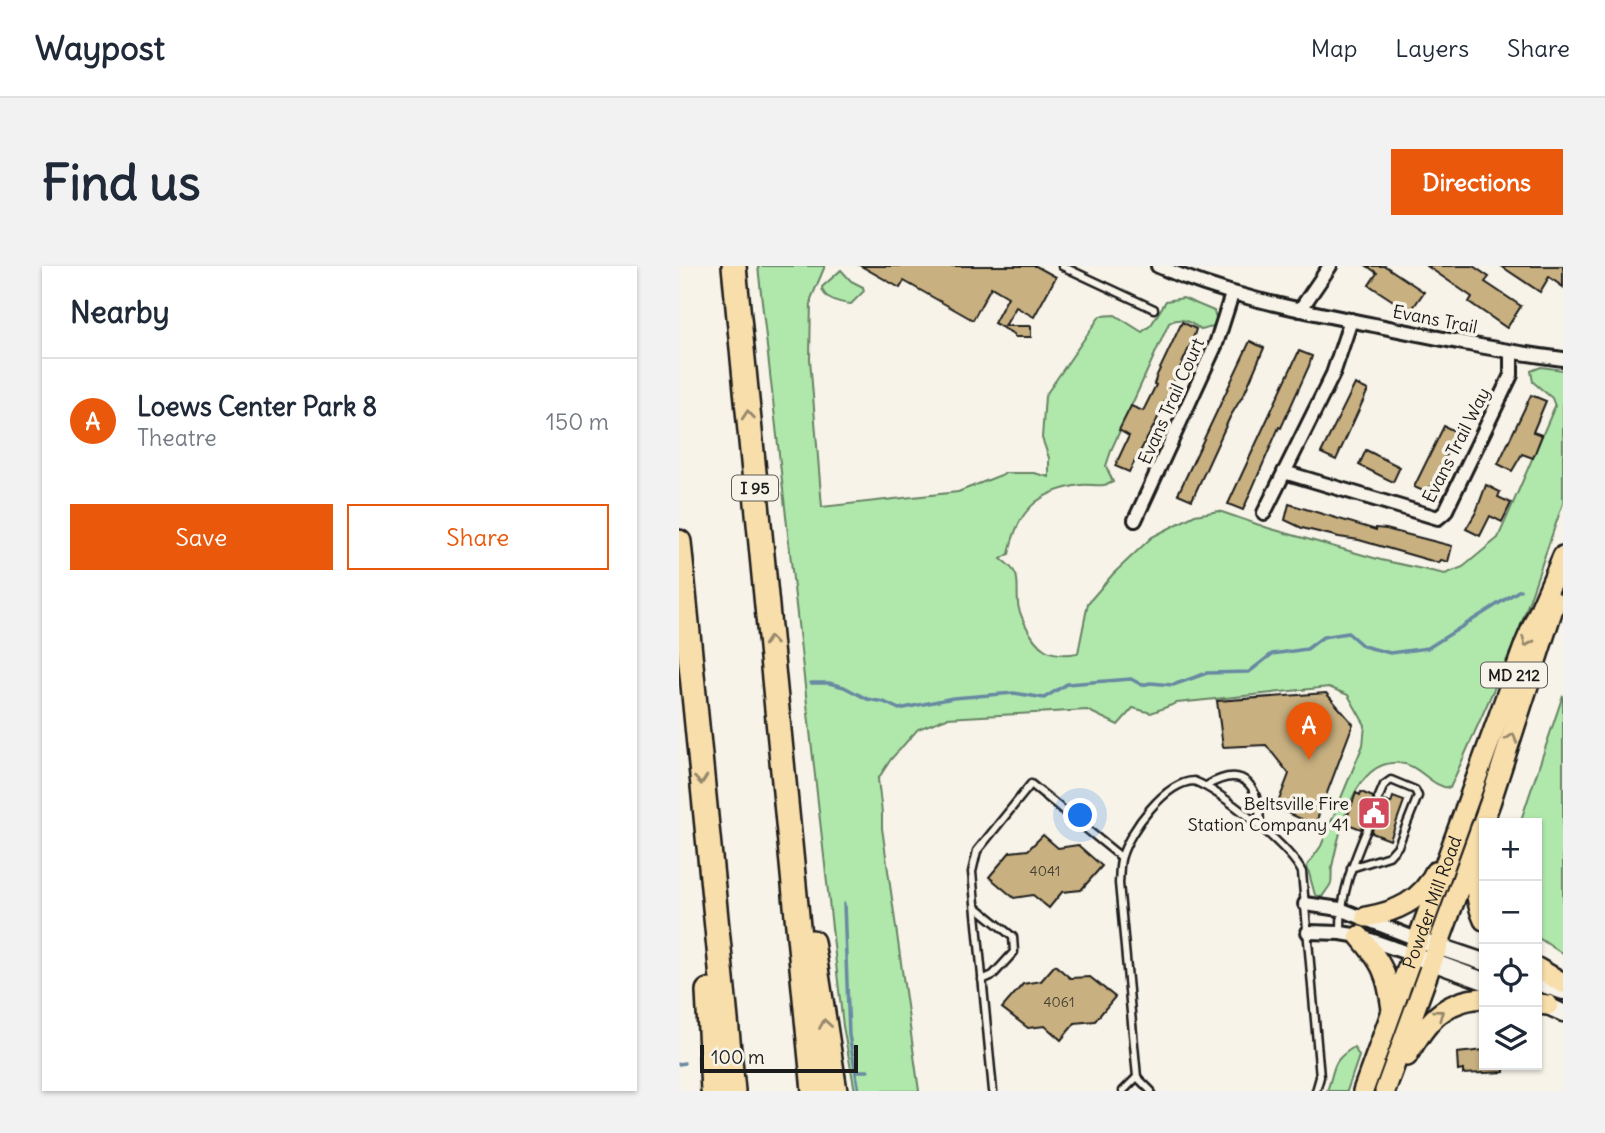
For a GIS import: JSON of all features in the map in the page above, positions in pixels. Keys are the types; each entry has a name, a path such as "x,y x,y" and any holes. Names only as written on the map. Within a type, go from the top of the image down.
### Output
{"highway":[{"name":"I 95","path":"734,266 814,1091"},
{"path":"679,542 733,1091"},
{"path":"776,709 835,1091"},
{"path":"705,813 706,951 713,1091"}],"main road":[{"name":"Powder Mill Road","path":"1385,1090 1471,795 1525,644 1563,556"},
{"name":"Powder Mill Road","path":"1363,1091 1392,1011 1425,951 1490,803 1541,650 1563,574"},
{"path":"1366,917 1386,914 1422,892 1432,878 1471,795"},
{"path":"1487,818 1490,803"},
{"path":"1479,864 1476,883 1479,908"},
{"path":"1350,934 1376,955 1388,978 1392,1011"},
{"path":"1542,971 1563,983"},
{"path":"1385,1090 1429,1021 1450,1006 1479,999"}],"street":[{"name":"Evans Trail","path":"1159,266 1231,293 1300,310 1511,353 1563,359"},
{"path":"1300,310 1330,266"},
{"name":"Evans Trail Court","path":"1135,520 1216,344 1231,293"},
{"path":"1264,513 1333,374 1351,320"},
{"name":"Evans Trail Way","path":"1283,472 1438,518 1445,512 1511,375 1511,353"},
{"path":"1305,905 1340,909 1366,917 1479,978"},
{"path":"1308,932 1350,934 1479,961"},
{"path":"1542,984 1563,991"}],"lane":[{"path":"1062,266 1154,309"},
{"path":"1206,786 1228,776 1245,781 1257,797 1260,828"},
{"path":"1351,868 1389,856 1398,846 1418,796 1415,790 1391,780 1384,785 1378,799"},
{"path":"1151,1091 1137,1077 1119,883 1121,857 1128,839 1159,800 1185,781 1206,786 1286,850 1302,872 1319,1077 1316,1091"},
{"path":"993,1091 972,872 977,851 1031,784 1121,857"},
{"path":"1350,934 1340,909 1351,868 1368,827"},
{"path":"976,906 1013,937 1014,952 993,975 982,981"},
{"path":"1123,1091 1137,1077"}],"green space":[{"path":"758,266 825,266 811,299 810,359 822,507 958,492 1006,473 1034,473 1049,477 1049,458 1042,438 1045,396 1100,316 1115,315 1142,332 1151,325 1166,301 1183,298 1214,311 1217,321 1212,327 1202,330 1182,320 1169,323 1112,448 1106,466 1113,482 1066,488 1041,498 1024,515 1009,554 1001,559 1016,574 1021,616 1034,640 1045,650 1059,654 1078,653 1088,603 1113,574 1152,537 1195,515 1219,511 1381,560 1445,574 1463,567 1498,538 1555,406 1552,398 1533,382 1531,371 1541,367 1563,370 1563,503 1516,639 1450,788 1437,784 1406,764 1383,765 1370,773 1359,785 1344,819 1332,867 1331,883 1322,897 1315,895 1307,866 1321,846 1363,745 1365,725 1348,695 1329,687 1177,703 1151,713 1133,708 1118,725 1087,710 947,718 918,729 891,759 878,779 882,828 919,1091 855,1091 843,1026"},
{"path":"841,270 851,281 863,287 864,291 851,304 833,300 823,291 822,287"},
{"path":"1563,695 1563,954 1542,940 1542,818 1522,818"},
{"path":"1354,1047 1359,1056 1347,1091 1327,1091 1337,1061"}],"building":[{"path":"861,266 1036,266 1056,277 1034,317 1016,307 1005,326 1031,326 1031,337 1014,337 1014,334 994,323 1008,297 991,287 973,320 904,281 900,288"},
{"path":"1367,266 1385,266 1424,292 1410,312 1369,285 1377,273"},
{"path":"1427,266 1473,266 1489,277 1485,282 1521,306 1507,328 1469,302 1472,297"},
{"path":"1501,266 1563,266 1563,287 1549,277 1540,292"},
{"path":"1182,322 1196,329 1193,339 1156,422 1129,472 1115,466 1129,436 1119,430 1131,406 1143,411"},
{"path":"1250,341 1264,348 1192,500 1178,494"},
{"path":"1299,351 1312,356 1309,366 1243,510 1228,504"},
{"path":"1355,384 1368,390 1336,460 1321,453"},
{"path":"1531,395 1546,401 1533,432 1542,435 1533,458 1522,454 1512,471 1498,464"},
{"path":"1444,426 1457,432 1428,493 1414,487"},
{"path":"1366,450 1400,467 1393,482 1359,465"},
{"path":"1486,485 1500,492 1498,497 1511,503 1502,522 1490,516 1480,536 1466,529"},
{"path":"1289,504 1376,530 1386,529 1452,546 1448,562 1441,560 1439,563 1359,540 1302,528 1285,520"},
{"path":"1326,693 1353,724 1315,825 1276,808 1289,774 1266,745 1223,747 1217,701"},
{"name":"Beltsville Fire Station Company 41","path":"1361,792 1373,797 1376,804 1384,801 1391,803 1393,797 1404,801 1390,840 1372,833 1373,826 1370,822 1364,823 1361,829 1345,823 1356,793 1360,795"},
{"path":"1043,835 1058,848 1078,845 1102,866 1081,890 1062,892 1049,908 1033,895 1014,898 989,877 1010,852 1028,850"},
{"path":"1055,965 1070,978 1090,977 1115,997 1095,1021 1075,1023 1061,1040 1045,1026 1028,1028 1002,1008 1023,984 1041,981"},
{"path":"1479,1051 1479,1070 1504,1072 1463,1074 1463,1070 1458,1071 1457,1053"}],"waterway":[{"path":"811,683 829,683 844,687 867,699 884,702 899,709 953,698 1014,693 1044,698 1067,684 1131,679 1142,685 1173,685 1207,673 1249,672 1272,654 1307,649 1323,637 1348,633 1363,646 1390,653 1428,648 1520,590"},
{"path":"844,904 849,1035 859,1091"},
{"path":"679,1064 684,1063"},
{"path":"856,1071 868,1071"}],"place":[{"name":"Loews Center Park 8","path":"1309,760"},
{"name":"Beltsville Fire Station Company 41","path":"1374,813"}]}
